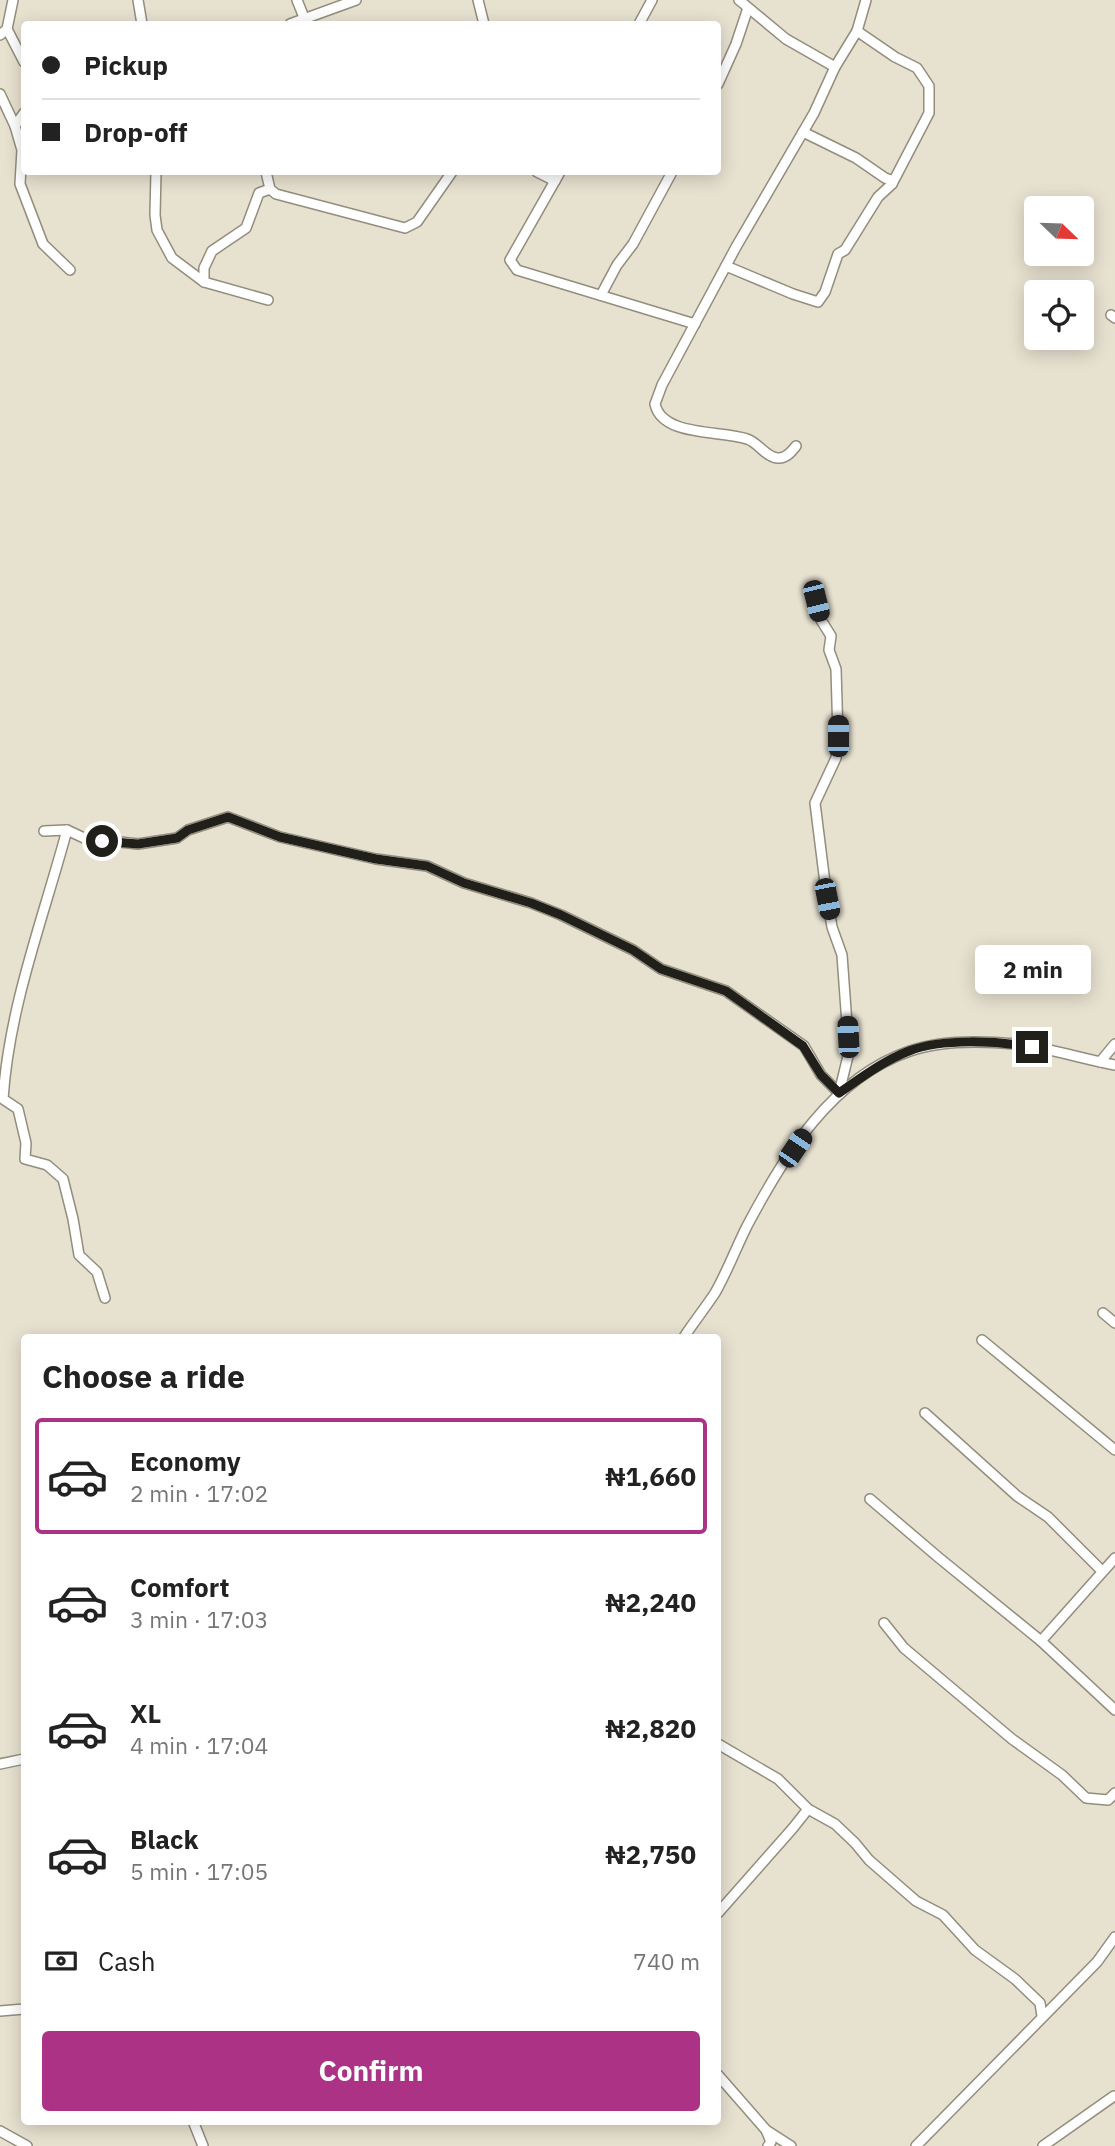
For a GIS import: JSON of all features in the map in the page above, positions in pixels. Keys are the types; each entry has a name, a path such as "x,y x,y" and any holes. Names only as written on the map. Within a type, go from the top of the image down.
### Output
{"street":[{"path":"13,0 4,32 21,58"},
{"path":"138,0 142,21"},
{"path":"297,0 305,20"},
{"path":"301,21 356,0"},
{"path":"478,0 483,21"},
{"path":"641,21 652,0"},
{"path":"739,0 786,39 835,67"},
{"path":"796,446 788,455 774,458 746,439 674,425 660,416 655,404 657,395 726,266 814,113 835,67 857,31 866,0"},
{"path":"721,77 748,8"},
{"path":"726,266 818,302 825,292 838,254 845,250 878,197 892,184 929,113 929,86 917,68 895,57 857,31"},
{"path":"0,94 21,143"},
{"path":"15,126 21,117"},
{"path":"803,132 856,158 891,180 892,184"},
{"path":"21,172 20,184 43,244 70,270"},
{"path":"156,175 157,230 172,258 204,282 268,300"},
{"path":"267,175 270,189 276,194 405,228 417,222 450,175"},
{"path":"543,175 555,181"},
{"path":"558,175 510,260 516,271 695,324"},
{"path":"601,295 617,265 633,244 670,175"},
{"path":"204,282 204,268 212,251 246,228 259,193 270,189"},
{"path":"816,601 821,620 831,636 829,650 836,669 838,709 836,758 815,803 827,899 832,927 842,955 849,1052 839,1093"},
{"path":"44,831 67,830 84,838 138,844 177,838 188,830 228,817 280,837 376,859 427,866 464,883 561,915 633,950 661,969 726,991 803,1046 821,1075 839,1093"},
{"path":"67,830 5,1062 3,1099 18,1109 26,1143 25,1159 47,1165 63,1179 74,1219 79,1255 97,1272 105,1298"},
{"path":"686,1334 716,1292 769,1187 807,1129 839,1093 883,1064 910,1050 940,1045 1014,1044 1115,1065"},
{"path":"1100,1062 1115,1044"},
{"path":"1103,1313 1115,1323"},
{"path":"982,1340 1115,1450"},
{"path":"925,1413 1017,1496 1048,1517 1102,1571"},
{"path":"870,1499 1041,1641 1112,1704"},
{"path":"1041,1641 1115,1558"},
{"path":"884,1623 904,1648 1086,1798 1108,1800 1115,1793"},
{"path":"721,1746 778,1779 808,1809 835,1824 869,1860 916,1900 943,1915 975,1950 1015,1979 1041,2003 1041,2016"},
{"path":"0,1764 21,1760"},
{"path":"721,1910 808,1809"},
{"path":"916,2146 1097,1962 1115,1937"},
{"path":"0,2011 21,2010"},
{"path":"721,2078 766,2130 791,2146"},
{"path":"1044,2146 1114,2096"},
{"path":"195,2125 203,2146"},
{"path":"766,2130 771,2142 768,2146"},
{"path":"0,2131 27,2146"}],"route":[{"path":"102,841 138,844 177,838 188,830 228,817 280,837 376,859 427,866 464,883 561,915 633,950 661,969 726,991 803,1046 821,1075 839,1093 867,1073 910,1050 974,1043 1032,1047"}]}
